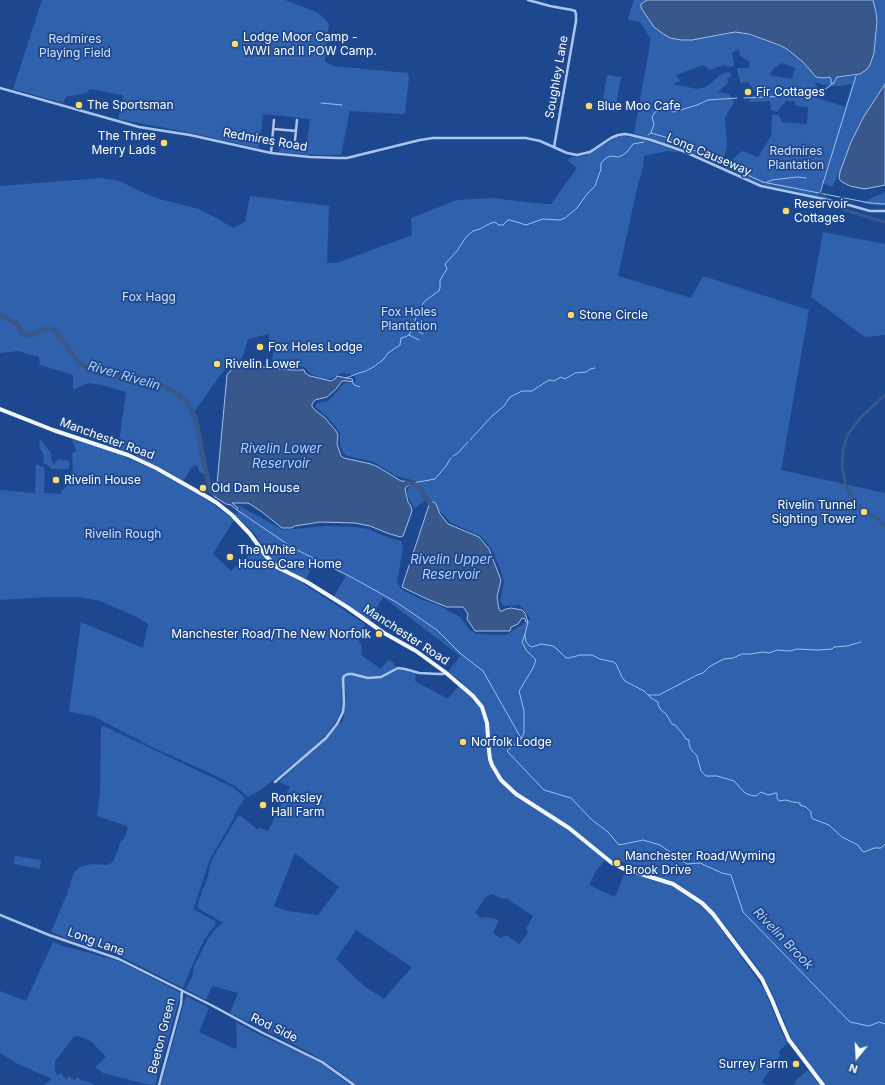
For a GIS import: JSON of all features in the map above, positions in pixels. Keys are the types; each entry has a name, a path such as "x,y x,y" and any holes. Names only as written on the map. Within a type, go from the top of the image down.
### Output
{"main road":[{"name":"Manchester Road","path":"0,409 53,430 128,455 209,498 232,515 250,534 266,556 277,566 307,582 347,607 384,634 416,651 445,672 473,696 482,706 487,723 492,765 501,780 516,794 569,828 612,863 622,868 672,884 702,903 714,914 762,979 789,1040 823,1085"}],"street":[{"name":"Soughley Lane","path":"528,0 572,10 575,11 576,14 554,147"},
{"name":"Redmires Road","path":"0,88 132,125 190,135 271,153 310,157 342,158 358,156 433,138 523,138 537,140 554,147"},
{"path":"271,153 274,120"},
{"path":"295,140 297,120"},
{"path":"274,128 296,131"},
{"name":"Long Causeway","path":"554,147 570,154 580,154 590,152 614,137 625,134 635,135 691,154 760,186 832,201 870,211 885,211"},
{"path":"275,782 326,738 337,724 343,712 344,676 352,674 368,678 381,677 398,668 419,673 443,674 445,672"},
{"name":"Long Lane","path":"0,916 49,935 119,959 182,992"},
{"name":"Beeton Green","path":"159,1085 181,1004 182,992"},
{"name":"Rod Side","path":"182,992 211,1005 263,1034 322,1062 354,1085"}],"green space":[{"name":"Redmires Playing Field","path":"42,0 285,0 316,12 329,24 325,61 329,64 334,66 408,73 409,78 405,113 350,111 341,155 310,155 279,152 280,141 307,143 310,119 263,114 261,132 259,134 259,148 118,119 122,95 91,89 88,90 87,93 66,97 63,103 13,89"},
{"name":"Redmires Plantation","path":"634,0 647,0 641,4 649,20 657,30 670,38 681,40 698,39 741,32 787,49 803,62 816,77 830,77 831,79 836,77 856,76 866,70 870,65 874,53 877,21 873,0 885,0 885,84 851,142 840,172 832,187 822,183 818,196 761,184 723,165 742,151 758,157 771,136 772,115 779,115 782,122 807,124 808,107 796,106 795,101 786,101 777,112 771,110 770,101 748,102 756,93 748,82 741,84 737,68 748,68 750,62 739,55 740,51 737,50 732,53 734,65 730,67 723,65 710,70 703,65 676,75 680,81 673,84 697,89 706,87 720,75 729,72 732,76 727,78 728,83 718,92 729,94 734,103 725,118 727,145 721,164 634,133 651,39 640,22 629,20 628,18","holes":["782,63 795,68 792,79 769,75 774,68","814,82 828,86 852,84 845,107 815,97 817,86"]},
{"path":"607,75 621,77 616,105 603,99"},
{"path":"617,137 635,137 683,153 667,151 644,156 643,167 618,276 691,298 703,276 809,310 781,470 885,493 885,1085 826,1085 792,1040 772,993 760,971 720,919 716,922 765,991 782,1033 788,1043 779,1051 780,1056 775,1061 776,1064 764,1077 762,1083 766,1085 356,1085 333,1067 307,1051 230,1013 238,993 212,986 206,1000 185,989 192,977 194,966 208,939 215,929 224,922 199,909 197,906 215,854 238,816 241,816 258,830 261,828 268,831 290,787 279,782 328,737 343,721 346,699 345,690 341,688 342,709 340,716 326,735 279,776 259,791 248,797 234,785 156,749 99,719 92,716 69,712 81,622 143,648 148,624 135,616 100,601 80,597 46,597 0,600 0,490 35,493 36,464 45,468 44,493 61,494 62,490 70,483 73,472 72,454 76,451 72,439 118,454 151,468 208,500 234,520 213,554 231,571 240,560 259,550 270,564 304,584 365,624 359,641 362,647 361,655 381,669 388,660 393,662 397,670 404,670 416,674 415,681 448,699 462,682 448,672 460,656 383,597 370,621 334,596 346,576 316,560 306,579 273,561 255,534 235,515 240,509 236,504 283,530 327,526 355,527 368,529 389,538 401,541 403,548 397,582 401,589 420,599 438,605 460,617 470,630 476,634 506,635 531,619 520,605 503,606 500,600 504,582 500,568 491,548 481,536 451,523 428,498 415,508 407,493 409,487 418,484 416,481 396,476 374,462 348,456 343,453 340,445 340,433 334,424 315,407 317,403 328,401 344,383 356,381 355,375 342,373 332,378 325,379 311,374 304,367 271,364 275,345 269,341 269,334 248,339 243,356 239,363 230,364 221,374 192,415 204,474 199,472 197,465 192,467 183,481 167,471 131,453 118,449 126,392 102,385 88,383 73,390 73,375 40,365 39,357 19,351 0,353 0,186 100,178 115,180 159,199 199,209 233,228 245,222 250,196 329,206 327,263 337,263 412,235 411,218 457,200 492,198 551,204 577,168 567,160 572,157 585,156","holes":["295,853 339,887 318,915 287,911 274,906","605,860 626,863 625,872 615,897 589,885 596,871","492,894 503,899 506,898 533,916 526,929 528,933 519,944 506,935 501,938 493,933 499,920 487,917 481,918 475,913 485,898","356,930 412,967 384,999 363,985 336,959"]},
{"path":"885,192 885,205 879,206 861,203"},
{"path":"823,232 885,244 885,335 865,337 811,297"},
{"path":"40,440 51,453 51,459 54,465 58,459 69,461 69,469 52,469 43,463 44,456 39,446"},
{"path":"104,726 234,788 245,798 210,859 193,909 217,922 204,940 183,988 118,955 51,932 67,894 74,872 80,867 92,864 108,865 113,862 128,828 124,825 97,816 100,792 101,727"},
{"path":"15,856 41,860 40,869 14,864"},
{"path":"53,942 119,961 181,993 155,1085 145,1084 103,1073 95,1067 106,1057 91,1041 77,1036 74,1037 55,1061 55,1070 57,1075 60,1073 66,1079 69,1076 74,1080 78,1077 81,1080 94,1085 44,1085 52,1079 16,1063 0,1053 0,991 26,1001"},
{"path":"186,996 209,1008 199,1032 235,1049 237,1047 236,1022 322,1064 350,1085 161,1085"},
{"path":"808,1070 820,1085 794,1085 797,1079"}],"water":[{"path":"647,0 873,0 877,21 874,53 870,65 866,70 860,74 837,77 833,84 831,83 830,77 816,77 803,62 787,49 749,34 735,32 692,40 670,38 654,27 641,8 641,4"},
{"path":"885,84 885,185 864,189 850,186 839,179 840,172 851,142 863,118"},
{"name":"Rivelin Lower Reservoir","path":"237,366 304,370 305,373 310,376 331,381 337,376 353,380 351,382 342,381 327,397 315,400 312,407 325,418 336,431 338,435 337,444 341,456 371,464 401,481 413,482 414,484 407,486 405,489 412,511 403,536 400,537 370,526 355,523 320,522 291,528 282,528 250,504 232,503 238,508 237,510 231,505 226,504 215,497 213,494 214,491 221,493 223,491 217,484 227,375"},
{"name":"Rivelin Upper Reservoir","path":"431,502 436,504 440,514 448,524 479,537 489,549 501,580 497,597 500,611 511,608 522,610 525,613 528,622 522,618 518,624 511,627 510,631 475,631 467,619 468,614 463,607 447,607 402,587"}],"waterway":[{"path":"820,193 856,76"},
{"path":"744,98 810,95 822,91 832,83"},
{"path":"648,135 651,133 654,124 652,117 655,112 660,110 674,112 708,100 737,98"},
{"path":"321,103 342,105"},
{"path":"651,133 665,137 763,182 870,203 885,204"},
{"path":"346,378 375,366 383,360 388,353 400,345 401,338 409,335 413,328 417,313 422,305 426,300 439,291 440,280 447,269 445,264 457,251 466,237 473,231 494,222 499,225 503,225 508,220 526,225 543,219 560,220 565,218 577,208 595,186 601,169 601,163 606,158 611,156 619,157 627,152 633,144 644,142"},
{"path":"767,182 797,177 806,178"},
{"path":"820,194 825,197"},
{"path":"836,204 844,210 885,222"},
{"name":"River Rivelin","path":"0,315 16,323 22,333 30,335 45,329 54,330 78,362 91,370 106,375 129,378 163,386 184,399 196,420 211,491 220,495"},
{"path":"413,328 423,334"},
{"path":"409,335 419,340"},
{"path":"470,440 491,417 504,406 510,397 522,391 532,391 549,380 554,381 561,377 565,379 575,373 586,372 595,368"},
{"path":"352,381 354,385 360,387"},
{"path":"885,395 862,416 849,433 843,450 842,467 846,486 852,498 863,509 885,526"},
{"path":"453,456 458,453 468,442"},
{"path":"412,483 435,479 451,458"},
{"name":"River Rivelin","path":"407,483 412,483 421,489 430,503"},
{"path":"237,510 293,548 353,578 396,602 437,630 461,654 483,671 521,738"},
{"name":"Rivelin Brook","path":"528,622 522,642 526,650 536,660 533,668 519,691 524,711 524,733 521,739 507,751 544,790 571,798 592,820 608,832 619,845 643,840 660,845 687,864 700,863 722,873 731,875 743,912 850,1022 869,1026 879,1022 885,1024"},
{"path":"525,635 526,642 530,646 532,647 541,644 553,646 566,658 580,655 592,655 600,659 614,662 625,681 644,691 658,702 661,710 666,714 672,724 675,725 686,739 689,740 690,748 697,756 701,771 706,776 717,776 734,781 745,793 750,795 756,796 761,792 768,795 777,793 777,798 779,801 786,800 800,803 800,805 806,807 811,812 813,819 829,825 842,837 858,845 864,852 874,848 881,848 885,844"},
{"path":"648,695 659,695 703,673 709,667 724,659 733,658 742,654 763,652 769,653 777,650 790,651 797,649 832,649 834,647 847,646 861,642"}],"place":[{"name":"Lodge Moor Camp - WWI and II POW Camp.","path":"235,44"},
{"name":"Fir Cottages","path":"748,92"},
{"name":"The Sportsman","path":"79,105"},
{"name":"Blue Moo Cafe","path":"589,106"},
{"name":"The Three Merry Lads","path":"164,143"},
{"name":"Reservoir Cottages","path":"786,211"},
{"name":"Stone Circle","path":"571,315"},
{"name":"Fox Holes Lodge","path":"260,347"},
{"name":"Rivelin Lower","path":"217,364"},
{"name":"Rivelin House","path":"56,480"},
{"name":"Old Dam House","path":"203,488"},
{"name":"Rivelin Tunnel Sighting Tower","path":"864,512"},
{"name":"The White House Care Home","path":"230,557"},
{"name":"Manchester Road/The New Norfolk","path":"379,634"},
{"name":"Norfolk Lodge","path":"463,742"},
{"name":"Ronksley Hall Farm","path":"263,805"},
{"name":"Manchester Road/Wyming Brook Drive","path":"617,863"},
{"name":"Surrey Farm","path":"796,1064"}],"park label":[{"name":"Fox Hagg","path":"149,297"},
{"name":"Fox Holes Plantation","path":"409,319"},
{"name":"Rivelin Rough","path":"123,534"}]}
